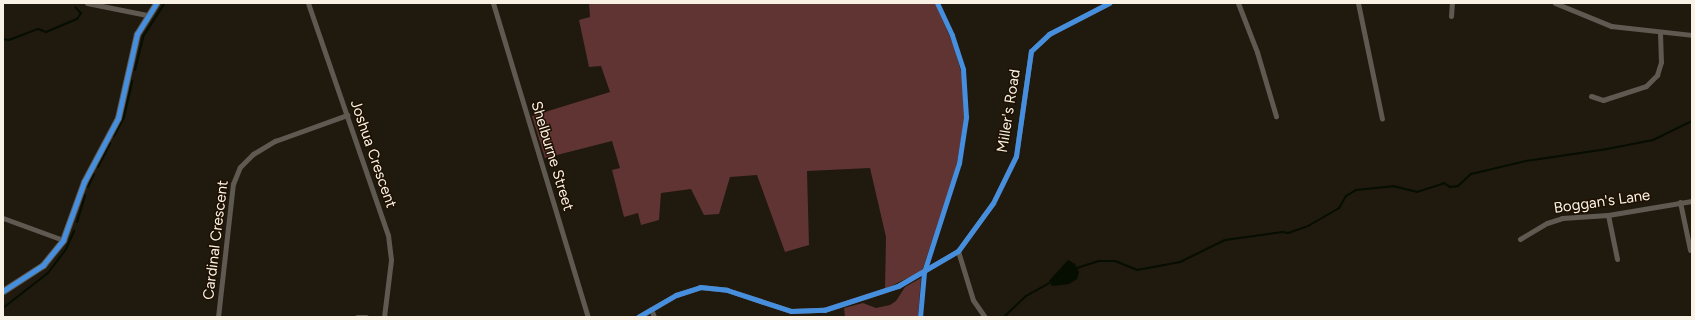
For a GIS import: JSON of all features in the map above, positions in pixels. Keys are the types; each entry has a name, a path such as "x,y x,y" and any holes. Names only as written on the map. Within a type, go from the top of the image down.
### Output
{"street":[{"path":"87,3 147,15"},
{"path":"3,291 43,265 63,240 87,177 118,118 133,47 147,15 156,3"},
{"name":"Joshua Crescent","path":"308,3 390,244 391,260 384,317"},
{"name":"Shelburne Street","path":"493,3 588,317"},
{"name":"Miller's Road","path":"958,252 993,203 1016,156 1031,51 1049,34 1109,3"},
{"path":"1238,3 1257,52 1276,116"},
{"path":"1358,3 1382,119"},
{"path":"1451,16 1452,3"},
{"path":"1555,3 1610,26 1660,33 1692,35"},
{"path":"1591,96 1603,100 1646,86 1657,75 1661,62 1660,33"},
{"name":"Cardinal Crescent","path":"218,317 233,184 240,167 253,154 280,138 347,115"},
{"name":"Boggan's Lane","path":"1520,239 1557,219 1608,215 1692,200"},
{"path":"1680,202 1690,250"},
{"path":"1608,215 1617,259"},
{"path":"3,218 63,240"},
{"path":"638,317 685,290 709,287 732,291 784,310 804,312 824,310 898,286 958,252 973,300 985,317"},
{"path":"651,309 654,317"},
{"path":"357,317 366,317"}],"shaded area":[{"path":"589,3 935,3 953,44 964,82 965,114 956,169 922,271 885,289 886,237 870,168 807,171 809,245 785,252 757,175 730,177 719,214 704,215 691,189 661,193 659,220 641,225 638,213 624,217 612,170 620,168 612,141 545,158 532,116 610,92 601,66 589,67 579,20 590,17"},
{"path":"1068,260 1075,264 1079,272 1077,279 1069,284 1052,286 1049,281"},
{"path":"921,278 918,317 845,317 844,308 863,303 876,308 890,305 896,301 905,287"}],"waterway":[{"path":"135,70 144,35 165,3"},
{"path":"3,39 9,40 38,29 46,32 77,19 81,13 75,7"},
{"path":"114,136 124,117 132,81"},
{"path":"1077,268 1098,261 1115,261 1137,270 1180,262 1225,240 1282,232 1288,233 1308,226 1339,208 1346,196 1356,190 1393,186 1417,192 1444,183 1450,187 1458,186 1471,174 1526,161 1607,149 1653,140 1692,121"},
{"path":"98,167 110,143"},
{"path":"88,187 94,174"},
{"path":"77,222 85,195"},
{"path":"3,308 48,273 66,249 74,231"},
{"path":"1004,317 1026,296 1049,283"},
{"path":"1688,317 1692,316"}],"cycle path":[{"path":"3,291 43,265 63,240 84,182 118,118 137,34 156,3"},
{"path":"920,317 924,272 959,163 966,117 963,69 952,35 937,3"},
{"path":"638,317 676,295 700,287 727,290 791,311 824,310 898,286 958,251 993,203 1016,156 1031,51 1049,34 1109,3"}]}
